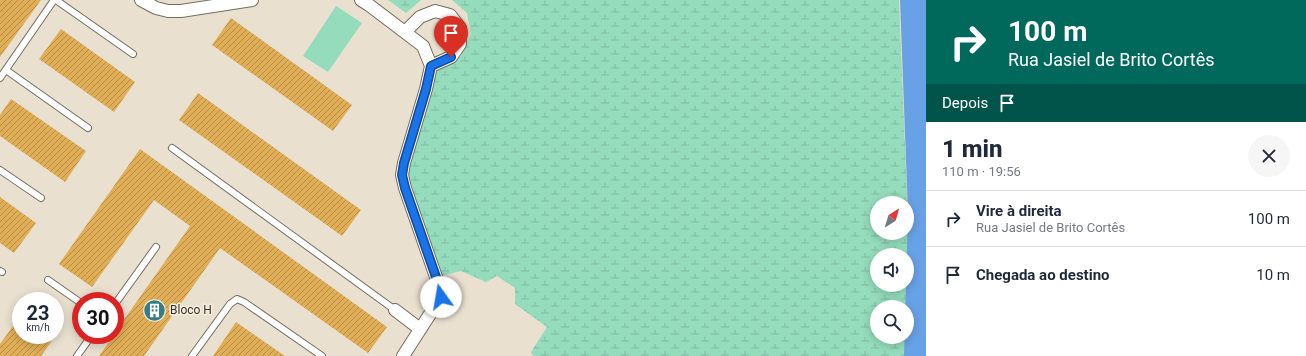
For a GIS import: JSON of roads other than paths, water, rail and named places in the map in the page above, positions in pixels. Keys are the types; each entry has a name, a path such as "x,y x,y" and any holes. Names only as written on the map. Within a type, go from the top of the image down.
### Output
{"street":[{"path":"141,0 156,8 168,11 181,11 252,0"},
{"path":"361,0 423,46 431,66 402,175 405,188 436,277 441,297 403,356"},
{"path":"405,32 420,17 435,11 450,15 460,28 460,44 451,57 431,66"},
{"path":"395,310 420,329"}],"lane":[{"path":"0,78 55,0 133,54"},
{"path":"6,70 88,128"},
{"path":"172,148 395,310"},
{"path":"0,170 41,198"},
{"path":"124,292 156,247"},
{"path":"48,280 72,297"},
{"path":"192,356 230,304 236,299 244,302 322,356"},
{"path":"77,356 86,344"}],"waterway":[{"path":"914,0 922,213 918,356"},
{"path":"921,195 926,195"}],"place":[{"name":"Bloco H","path":"154,310"}]}
